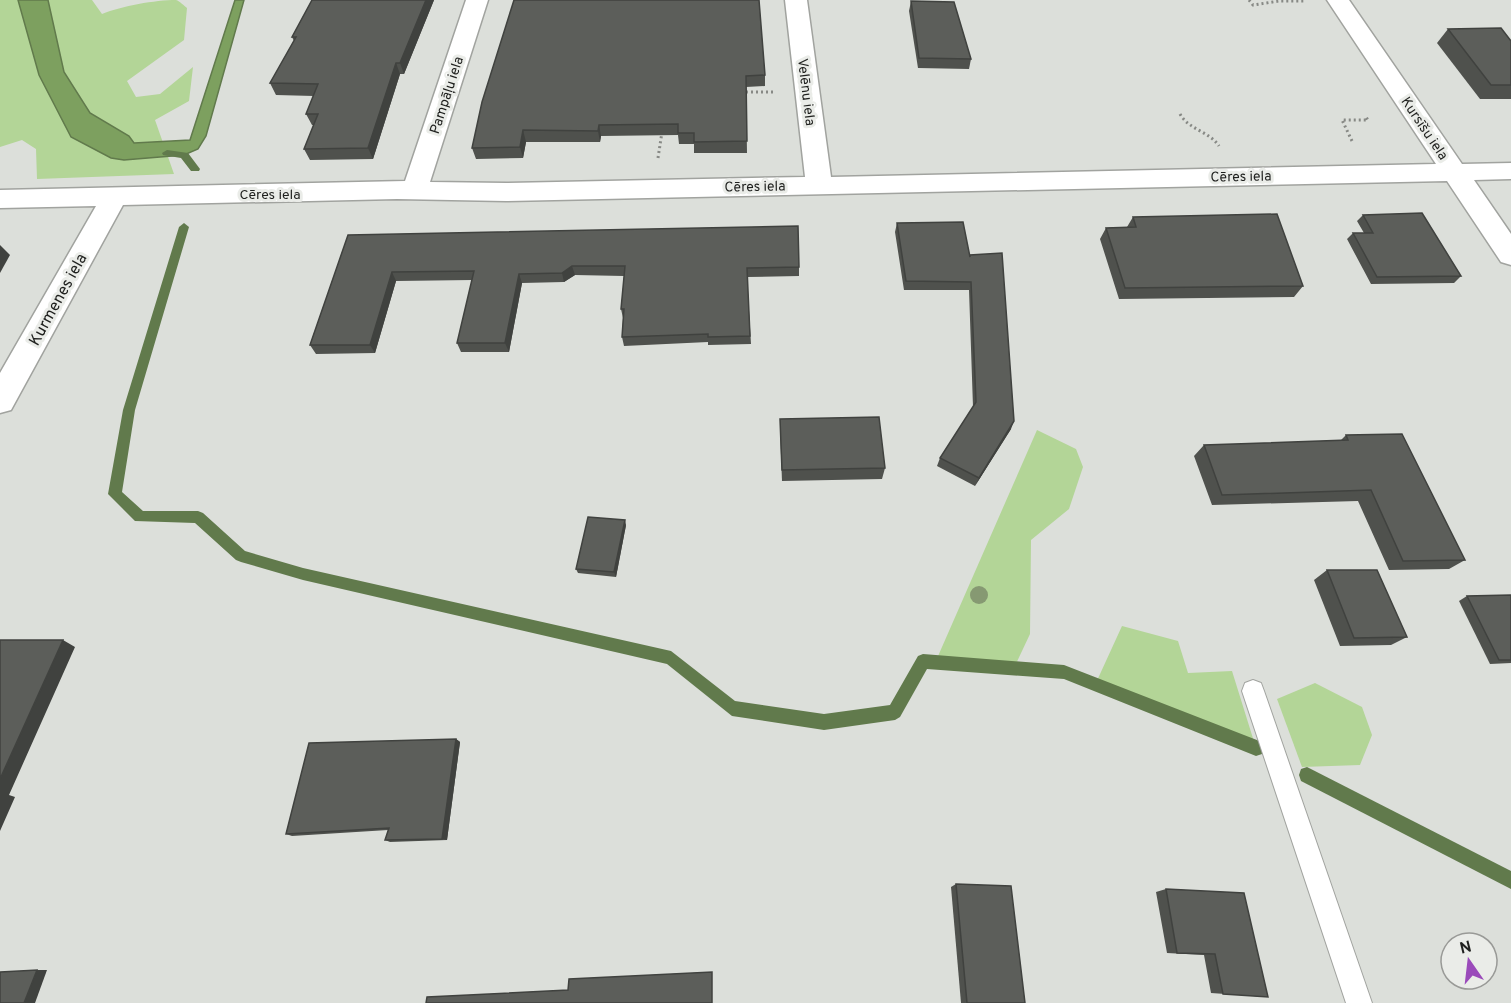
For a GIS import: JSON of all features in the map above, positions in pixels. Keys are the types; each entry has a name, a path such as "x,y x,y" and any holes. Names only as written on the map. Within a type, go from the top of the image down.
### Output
{"street":[{"name":"Pampāļu iela","path":"414,190 477,0"},
{"name":"Velēnu iela","path":"796,0 819,185"},
{"name":"Kursīšu iela","path":"1338,1 1511,255"},
{"name":"Cēres iela","path":"0,199 414,190 506,192 1511,171"},
{"name":"Kurmenes iela","path":"0,401 114,197"}],"lane":[{"path":"1253,691 1359,1003"}],"path":[{"path":"1250,0 1253,5 1279,1 1338,1"},
{"path":"739,92 775,92 792,98 808,98"},
{"path":"1366,117 1368,120 1342,120 1369,174"},
{"path":"657,188 657,165 663,126"}],"shaded area":[{"path":"0,0 92,0 102,14 129,6 168,0 176,0 187,8 184,40 127,81 136,97 160,94 193,67 189,101 155,120 174,174 37,179 36,149 22,140 0,147"},
{"path":"18,0 48,0 64,72 90,113 129,136 134,143 190,140 235,0 244,0 206,136 198,149 184,155 124,160 111,158 71,137 39,75"},
{"path":"1037,430 1076,449 1083,467 1069,509 1031,540 1030,634 1014,668 935,663"},
{"path":"1122,626 1178,641 1188,673 1232,671 1256,748 1095,685"},
{"path":"1315,683 1362,707 1372,735 1360,765 1302,767 1277,699"}],"building":[{"path":"312,0 426,0 400,63 396,63 368,148 304,149 318,114 306,114 318,84 270,83 296,37 292,37"},
{"path":"514,0 759,0 765,75 746,76 747,141 694,142 694,133 678,133 678,124 599,125 598,131 523,130 520,147 472,148 482,102"},
{"path":"911,1 954,2 971,59 919,58"},
{"path":"1501,28 1511,41 1511,85 1491,85 1448,29"},
{"path":"1422,213 1461,276 1377,277 1353,233 1373,233 1363,215"},
{"path":"1277,214 1303,286 1125,288 1106,228 1136,227 1133,217"},
{"path":"963,222 970,257 970,255 1002,253 1014,421 979,478 940,458 976,402 971,282 906,281 897,223"},
{"path":"798,226 799,267 747,268 750,336 708,337 708,334 622,337 624,309 621,309 625,266 572,266 562,273 519,274 505,343 457,343 474,271 392,272 370,345 310,345 348,235"},
{"path":"879,417 885,468 782,470 780,419"},
{"path":"1402,434 1465,560 1403,561 1371,490 1222,495 1204,445 1348,440 1346,435"},
{"path":"588,517 625,520 614,572 576,569"},
{"path":"1327,570 1377,570 1407,637 1354,638"},
{"path":"1511,595 1511,660 1499,660 1467,596"},
{"path":"0,640 63,640 0,779"},
{"path":"456,739 442,839 385,840 389,828 286,834 309,743"},
{"path":"956,884 1011,886 1025,1003 967,1003"},
{"path":"1166,889 1244,893 1268,997 1223,994 1215,954 1177,953"},
{"path":"37,970 24,1003 0,1003 0,972"},
{"path":"712,972 712,1003 426,1003 427,997 568,990 569,979"}],"waterway":[{"path":"167,153 184,155 195,169"},
{"path":"184,227 129,410 115,494 140,517 198,517 241,556 303,574 671,658 732,708 824,722 895,712 923,661 1064,672 1256,748"},
{"path":"1307,775 1511,880"}]}
